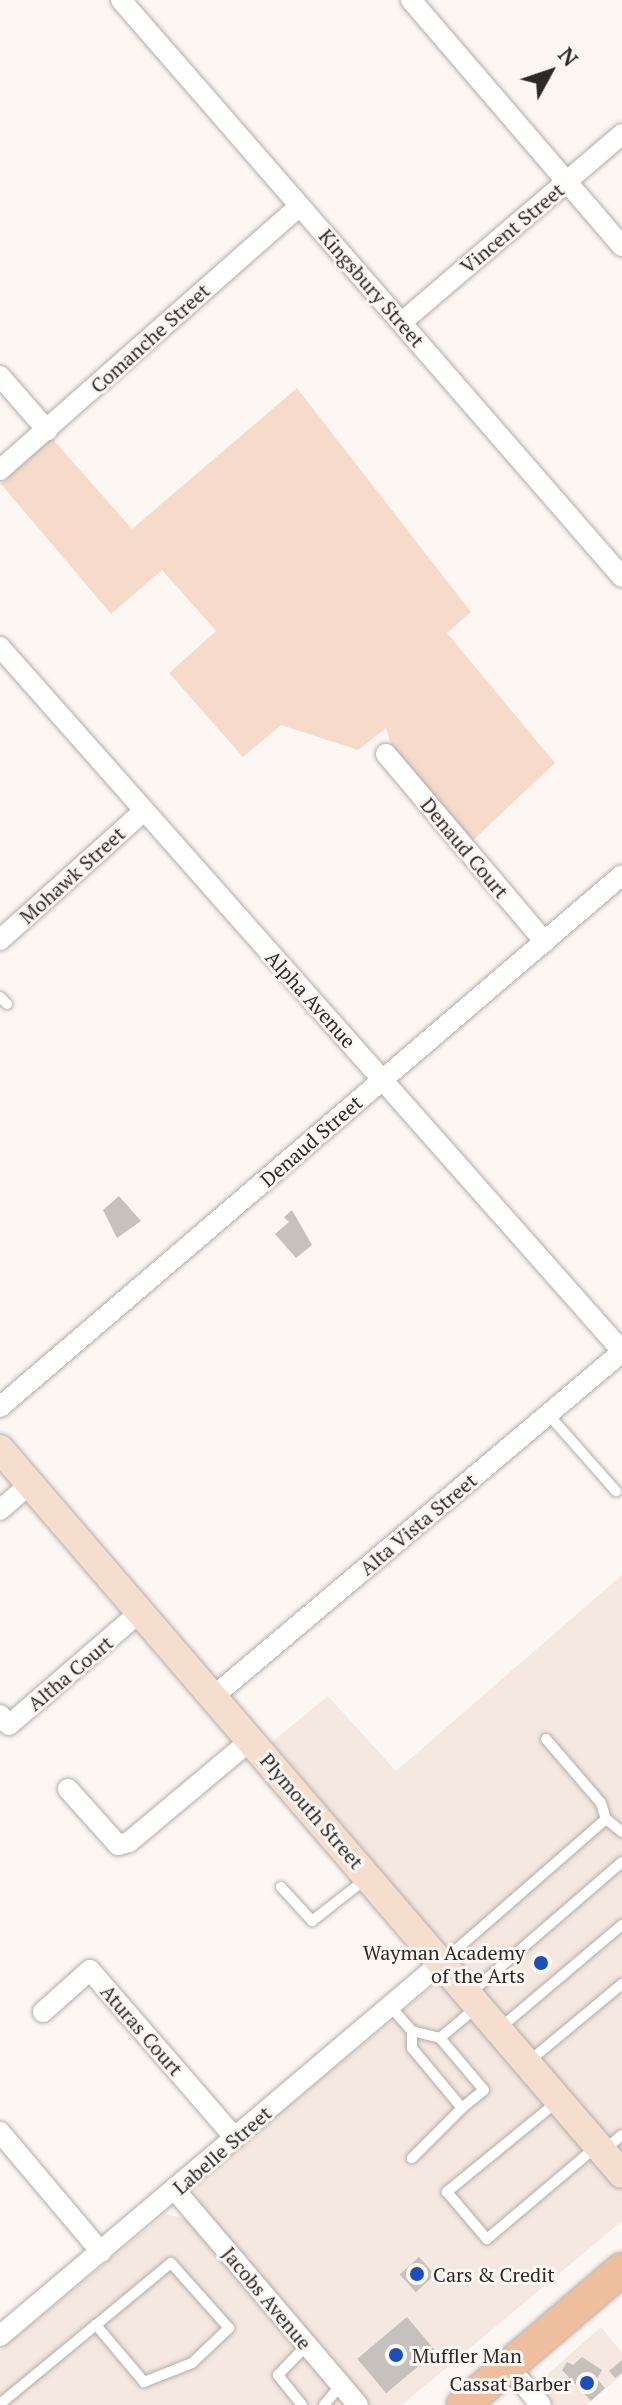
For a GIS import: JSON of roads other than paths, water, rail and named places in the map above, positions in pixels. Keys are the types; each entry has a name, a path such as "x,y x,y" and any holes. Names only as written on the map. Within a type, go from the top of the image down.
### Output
{"main road":[{"path":"463,2405 622,2269"}],"street":[{"name":"Kingsbury Street","path":"121,0 622,577"},
{"path":"411,0 622,246"},
{"name":"Vincent Street","path":"402,322 622,134"},
{"name":"Comanche Street","path":"0,470 299,206"},
{"path":"0,376 47,430"},
{"name":"Alpha Avenue","path":"0,647 622,1351"},
{"name":"Denaud Court","path":"386,754 545,942"},
{"name":"Mohawk Street","path":"0,940 144,811"},
{"name":"Denaud Street","path":"0,1407 622,875"},
{"name":"Alta Vista Street","path":"214,1696 622,1351"},
{"name":"Plymouth Street","path":"0,1449 559,2100 608,2144 622,2174"},
{"path":"0,1510 30,1484"},
{"name":"Altha Court","path":"0,1715 9,1725 140,1612"},
{"path":"68,1789 118,1845 129,1842 251,1740"},
{"name":"Labelle Street","path":"0,2336 442,1962"},
{"name":"Aturas Court","path":"43,2012 90,1970 235,2138"},
{"path":"0,2132 101,2252"},
{"name":"Jacobs Avenue","path":"175,2190 358,2405"},
{"path":"508,2366 541,2405"}],"lane":[{"path":"548,1414 616,1491"},
{"path":"546,1739 601,1803 606,1819 622,1832"},
{"path":"442,1962 606,1819"},
{"path":"440,2038 474,2000 622,1862"},
{"path":"281,1887 312,1921 369,1877"},
{"path":"499,2029 622,1925"},
{"path":"527,2063 622,1984"},
{"path":"391,2007 412,2031 440,2038 484,2090 412,2158"},
{"path":"412,2031 412,2048 462,2108"},
{"path":"559,2100 447,2192 487,2239 608,2144"},
{"path":"0,2404 171,2263 229,2328 192,2363 144,2382 96,2325"},
{"path":"302,2405 278,2375 307,2345"},
{"path":"324,2405 341,2385"}],"place":[{"name":"Wayman Academy of the Arts","path":"541,1963"},
{"name":"Cars & Credit","path":"417,2274"},
{"name":"Muffler Man","path":"396,2355"},
{"name":"Cassat Barber","path":"587,2383"}]}
